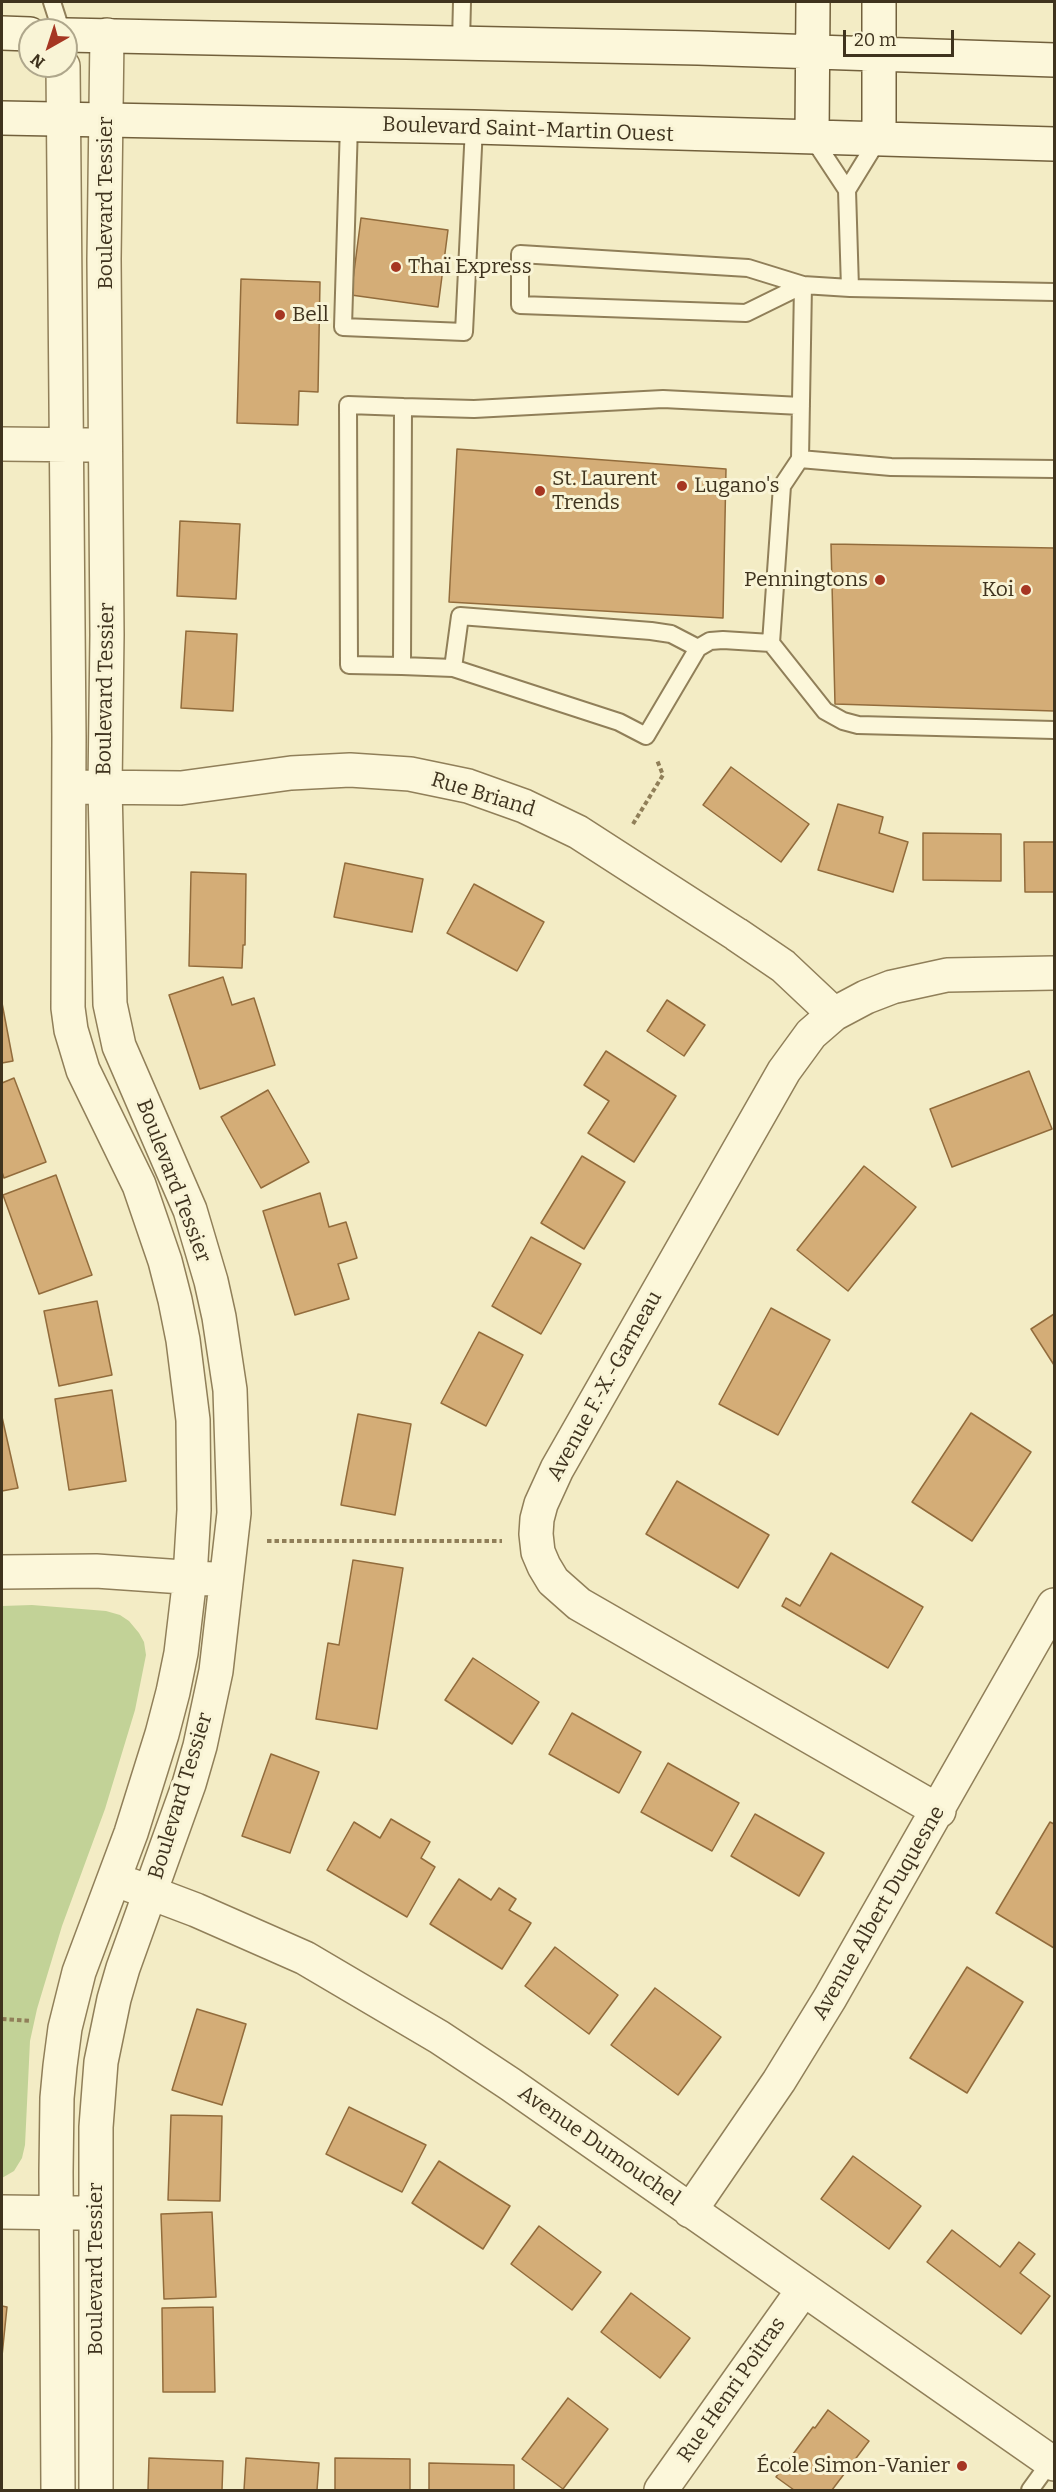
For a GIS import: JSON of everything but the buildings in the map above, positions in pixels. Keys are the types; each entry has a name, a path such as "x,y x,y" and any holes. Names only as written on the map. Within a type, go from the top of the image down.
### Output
{"street":[{"path":"812,137 813,2"},
{"path":"879,2 879,138"},
{"path":"2,33 18,34"},
{"path":"78,35 744,49 1054,60"},
{"name":"Boulevard Tessier","path":"96,2490 97,2116 101,2062 114,1999 200,1746 216,1671 234,1513 230,1390 211,1281 190,1210 119,1046 108,982 105,787 107,445 104,259 107,35"},
{"name":"Boulevard Tessier","path":"58,2490 57,2098 64,2034 79,1972 114,1880 150,1773 172,1692 181,1653 190,1577 194,1510 193,1420 183,1340 175,1300 165,1261 143,1195 83,1070 71,1030 67,987 69,786 63,78"},
{"name":"Boulevard Saint-Martin Ouest","path":"2,118 474,127 1054,144"},
{"path":"2,444 107,445"},
{"name":"Rue Briand","path":"69,786 181,788 291,772 350,770 410,774 487,792 552,818 604,848 783,966 834,1014"},
{"name":"Avenue F.-X.-Garneau","path":"939,1811 579,1604 553,1581 538,1552 537,1519 541,1504 558,1468 784,1071 811,1034 834,1014 874,993 923,979 979,973 1054,973"},
{"path":"2,1572 96,1571 228,1580"},
{"name":"Avenue Albert Duquesne","path":"690,2211 786,2070 939,1811 1054,1605"},
{"name":"Avenue Dumouchel","path":"114,1880 268,1940 305,1958 472,2058 803,2290 1053,2460"},
{"path":"2,2212 96,2213"},
{"name":"Rue Henri Poitras","path":"661,2490 803,2290"}],"lane":[{"path":"52,2 58,18"},
{"path":"460,42 462,2"},
{"path":"349,124 343,327 464,332 474,127"},
{"path":"812,137 847,190 850,288"},
{"path":"847,190 879,138"},
{"path":"803,285 746,313 520,304 520,254 748,268 803,285 1054,292"},
{"path":"803,285 800,459 782,486 771,643 825,711 843,721 858,725 1054,730"},
{"path":"771,643 723,640 710,641 698,648 646,736 619,722 453,668 349,666 348,405 474,409 663,399 801,406"},
{"path":"402,666 403,407"},
{"path":"800,459 902,468 1054,469"},
{"path":"453,668 460,616 651,631 671,634 698,648"},
{"path":"1030,2490 1053,2460"}],"path":[{"path":"633,824 663,775"},
{"path":"264,1541 503,1541"},
{"path":"2,2019 38,2023"}],"green space":[{"path":"32,1605 106,1611 120,1615 129,1621 139,1633 144,1642 146,1655 135,1710 105,1809 62,1926 37,2009 30,2041 25,2145 22,2158 14,2171 2,2178 2,1606"}],"place":[{"name":"Thaï Express","path":"396,267"},
{"name":"Bell","path":"280,315"},
{"name":"Lugano's","path":"682,486"},
{"name":"St. Laurent Trends","path":"540,491"},
{"name":"Penningtons","path":"880,580"},
{"name":"Koi","path":"1026,590"},
{"name":"École Simon-Vanier","path":"962,2466"}]}
